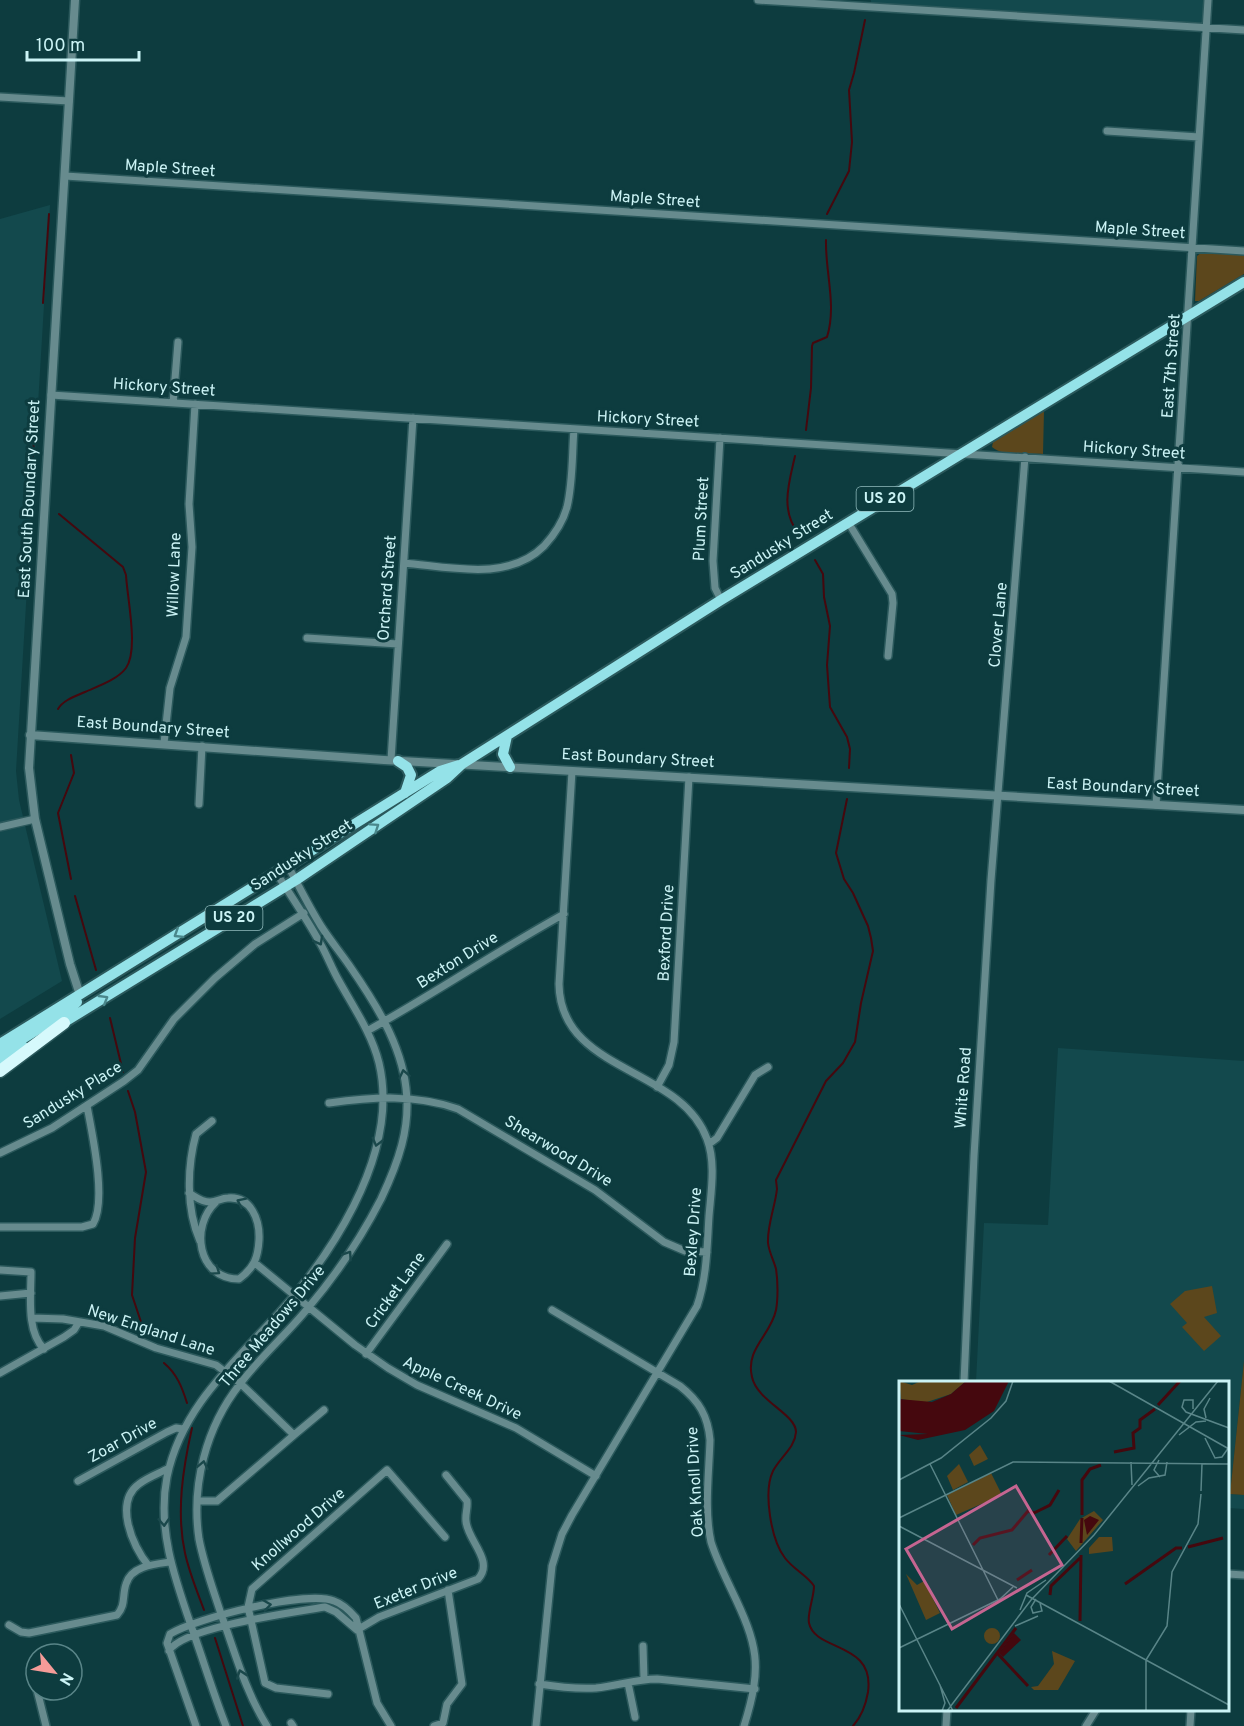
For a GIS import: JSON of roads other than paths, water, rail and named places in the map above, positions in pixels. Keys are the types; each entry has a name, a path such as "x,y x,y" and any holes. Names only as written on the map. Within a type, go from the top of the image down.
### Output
{"highway":[{"path":"0,1071 64,1023"}],"main road":[{"name":"Sandusky Street","path":"0,1062 296,880 447,778 462,764 721,600 1244,282"},
{"path":"507,736 503,754 510,767"},
{"path":"394,760 407,767 411,775 404,794"},
{"name":"Sandusky Street","path":"0,1044 440,771 462,764"},
{"path":"0,1053 67,1011 75,1005 80,995"}],"street":[{"name":"East South Boundary Street","path":"75,0 30,735 29,785 70,964 80,995"},
{"path":"758,0 1244,30"},
{"name":"East 7th Street","path":"1156,805 1208,0"},
{"path":"0,97 69,101"},
{"path":"1107,131 1199,138"},
{"name":"Maple Street","path":"65,176 1244,251"},
{"path":"173,403 178,342"},
{"name":"Hickory Street","path":"51,395 1244,471"},
{"name":"Willow Lane","path":"164,743 170,688 186,637 192,547 189,497 195,404"},
{"name":"Orchard Street","path":"394,760 398,644 413,418"},
{"path":"404,564 495,569 523,561 540,549 556,532 567,508 574,429"},
{"name":"Plum Street","path":"720,438 713,561 715,588 721,600"},
{"name":"Clover Lane","path":"998,795 1025,457"},
{"path":"848,522 892,594 888,656"},
{"path":"307,638 398,644"},
{"name":"East Boundary Street","path":"30,735 572,771 1244,810"},
{"path":"199,804 202,746"},
{"name":"Bexley Drive","path":"536,1726 549,1582 556,1550 572,1515 697,1306 703,1291 712,1165 709,1144 690,1110 673,1096 588,1046 570,1023 561,1001 559,990 572,771"},
{"name":"Bexford Drive","path":"657,1087 669,1065 674,1042 689,777"},
{"name":"White Road","path":"964,1381 977,1099 998,795"},
{"path":"0,827 35,819"},
{"name":"Three Meadows Drive","path":"267,1726 249,1694 204,1560 199,1538 197,1501 203,1460 221,1412 240,1383 310,1307 356,1244 390,1181 403,1143 407,1099 403,1068 384,1022 360,981 333,944 288,866"},
{"name":"Three Meadows Drive","path":"226,1726 170,1562 164,1512 169,1468 183,1429 200,1400 295,1294 327,1251 355,1202 375,1150 384,1097 379,1062 367,1031 320,942 277,874"},
{"name":"Sandusky Place","path":"0,1153 52,1128 138,1070 174,1019 236,958 312,909"},
{"name":"Bexton Drive","path":"367,1031 564,914"},
{"path":"709,1144 717,1138 755,1075 768,1066"},
{"name":"Shearwood Drive","path":"329,1103 384,1097 442,1103 470,1115 605,1196 664,1242 686,1251 707,1252"},
{"path":"0,1227 82,1227 95,1222 98,1211 98,1189 87,1106"},
{"path":"200,1242 211,1206 231,1197 243,1201 250,1206 259,1232 255,1263 239,1279 216,1274 205,1260 194,1221 189,1193 190,1168 196,1134 212,1121"},
{"path":"189,1193 201,1201 216,1202"},
{"name":"Cricket Lane","path":"366,1354 447,1244"},
{"name":"Apple Creek Drive","path":"255,1263 366,1354 417,1385 516,1428 596,1476"},
{"path":"0,1270 31,1272 32,1318 36,1336 44,1349"},
{"path":"0,1296 31,1293"},
{"name":"Oak Knoll Drive","path":"552,1310 689,1393 706,1417 710,1440 708,1513 711,1539 720,1567 752,1634 757,1663 754,1689 744,1726"},
{"name":"New England Lane","path":"32,1318 47,1317 104,1326 156,1348 211,1363 240,1383 294,1435"},
{"path":"0,1373 70,1333 79,1322"},
{"path":"197,1501 217,1501 324,1410"},
{"name":"Zoar Drive","path":"78,1481 167,1432 176,1428 183,1429"},
{"path":"148,1565 140,1556 130,1528 126,1506 130,1494 139,1484 169,1468"},
{"name":"Knollwood Drive","path":"248,1607 252,1589 387,1470 445,1537"},
{"name":"Exeter Drive","path":"357,1630 379,1617 478,1579 484,1568 483,1560 466,1522 467,1501 446,1475"},
{"path":"9,1625 21,1632 29,1633 117,1615 122,1610 126,1582 142,1567 170,1562"},
{"path":"1229,1574 1244,1575"},
{"path":"434,1726 443,1722 447,1704 462,1684 448,1590"},
{"path":"196,1726 167,1643 168,1637 174,1631 248,1607 315,1598 333,1600 348,1609 356,1618 357,1630 364,1647 377,1703 391,1726"},
{"path":"248,1607 265,1683 276,1688 328,1694"},
{"path":"170,1651 174,1645 225,1624 325,1607 336,1612 357,1630"},
{"path":"643,1646 644,1679"},
{"path":"539,1684 578,1688 628,1683 644,1679 754,1689"},
{"path":"628,1683 635,1717"},
{"path":"40,1702 46,1726"},
{"path":"946,1726 947,1711"},
{"path":"1086,1726 1095,1711"},
{"path":"1190,1726 1191,1711"}],"waterway":[{"path":"827,214 849,171 852,142 849,90 865,20"},
{"path":"43,303 49,214"},
{"path":"806,430 811,388 812,346 813,343 827,337 830,325 831,301 826,240"},
{"path":"35,485 32,472 36,407"},
{"path":"795,456 788,505 792,524 798,533"},
{"path":"58,709 70,699 118,676 126,668 132,649 126,575 123,567 59,514"},
{"path":"815,560 823,574 824,597 830,626 827,665 830,707 847,737 850,749 849,768"},
{"path":"71,755 74,773 58,813 71,879"},
{"path":"847,799 836,853 844,879 868,926 873,951 855,1042 843,1063 826,1081 776,1180 777,1189 768,1243 776,1269 777,1306 773,1319 755,1350 751,1367 755,1386 790,1419 796,1432 793,1443 776,1466 770,1480 770,1516 776,1540 785,1558 814,1586 809,1619 814,1632 822,1639 854,1655 863,1664 868,1676 866,1701 853,1726"},
{"path":"75,896 96,970"},
{"path":"110,1018 123,1072"},
{"path":"128,1091 135,1112 146,1172 135,1238 132,1295 145,1334"},
{"path":"164,1363 178,1381 187,1403"},
{"path":"192,1428 183,1474 181,1522 187,1560 204,1610"},
{"path":"215,1638 243,1726"}]}
